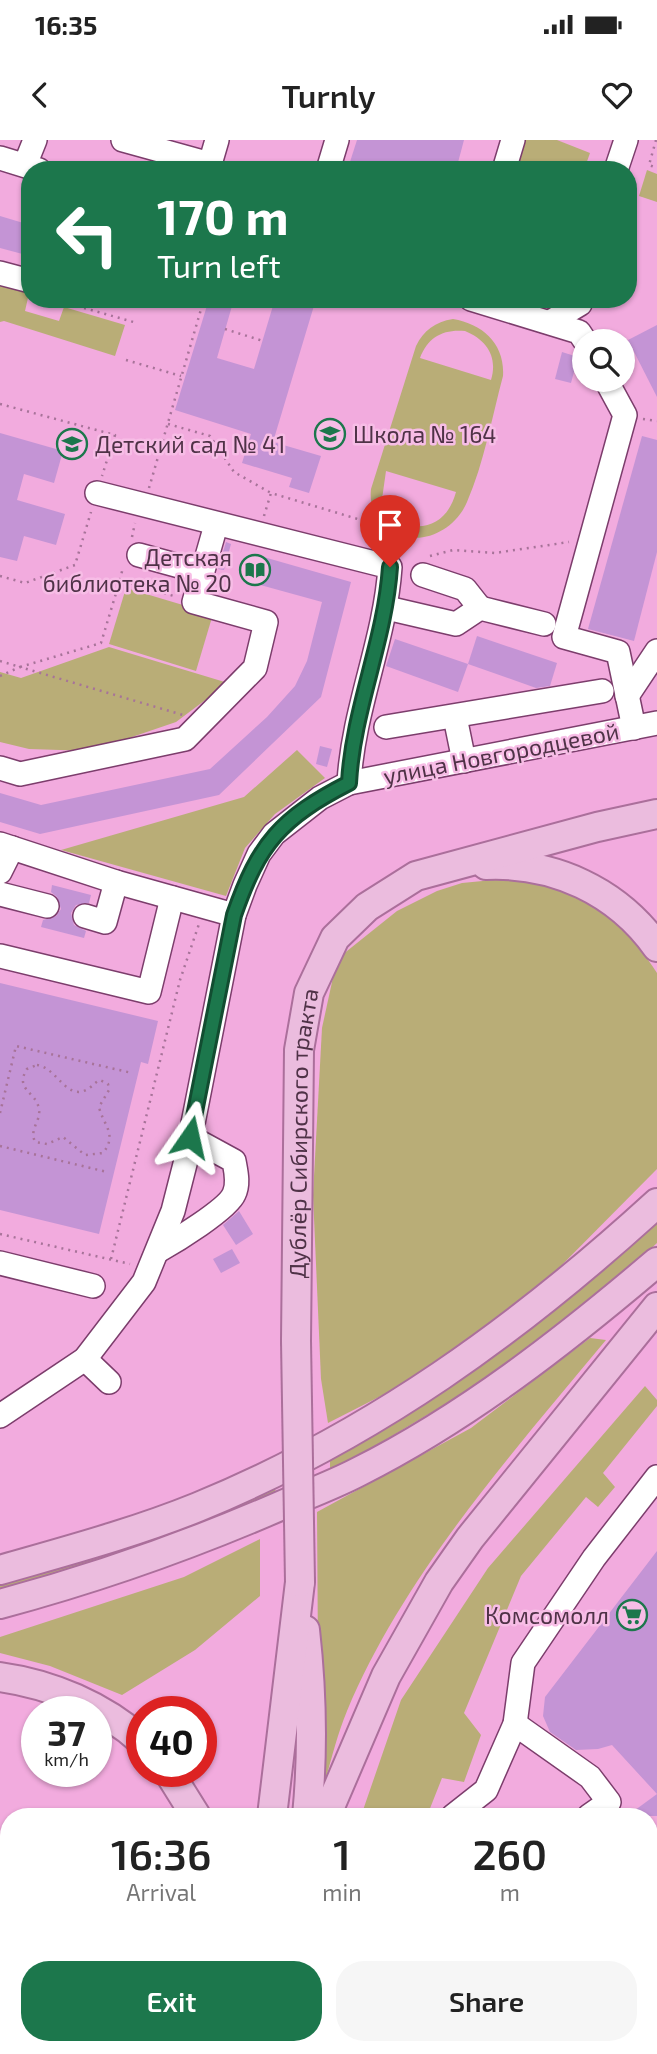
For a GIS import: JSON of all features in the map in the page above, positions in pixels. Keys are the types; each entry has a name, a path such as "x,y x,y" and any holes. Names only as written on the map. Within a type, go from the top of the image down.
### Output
{"main road":[{"name":"Дублёр Сибирского тракта","path":"308,1808 310,1672 300,1582 296,1341 299,1050 309,993 335,939 367,907 415,876 657,814"},
{"name":"Дублёр Сибирского тракта","path":"438,869 514,865 552,871 596,891 625,911 657,947"},
{"path":"500,1335 657,1189"},
{"path":"0,1570 85,1546 198,1507 375,1418 500,1335 576,1277 657,1203"},
{"path":"0,1604 88,1580 200,1541 358,1472 445,1422 569,1336 657,1262"},
{"path":"329,1808 365,1721 402,1642 439,1582 470,1538 657,1307"},
{"name":"Дублёр Сибирского тракта","path":"273,1808 300,1582"},
{"path":"0,1677 44,1686 70,1696 98,1710 126,1730"},
{"path":"178,1787 190,1808"}],"street":[{"path":"33,161 35,140"},
{"path":"123,140 199,161"},
{"path":"211,161 217,140"},
{"path":"331,161 337,140"},
{"path":"507,161 513,140"},
{"path":"619,161 626,140"},
{"path":"0,158 21,164"},
{"path":"0,273 21,279"},
{"path":"501,308 572,330"},
{"path":"550,323 574,308"},
{"path":"613,392 625,415 564,637 618,652 634,727"},
{"path":"97,493 390,567 387,608 351,748 349,783"},
{"path":"0,768 20,774 185,739 255,668 266,622 194,602 216,525"},
{"path":"132,551 201,572"},
{"path":"425,566 465,589 480,608 544,624"},
{"path":"387,608 456,624 480,608"},
{"path":"628,696 657,651"},
{"path":"386,727 602,691"},
{"path":"455,717 464,761"},
{"name":"улица Новгородцевой","path":"0,1416 85,1359 144,1282 173,1211 234,915 259,854 274,834 320,798 349,783 657,723"},
{"path":"0,872 6,846 116,882 234,915"},
{"path":"94,911 116,882"},
{"path":"0,894 24,900 49,901"},
{"path":"0,956 149,992 172,898"},
{"path":"158,1251 185,1236 233,1197 237,1182 234,1161 190,1137"},
{"path":"0,1264 93,1286"},
{"path":"552,1439 657,1323"},
{"path":"85,1359 109,1382"},
{"path":"463,1808 486,1790 515,1724 523,1663 594,1558 657,1477"},
{"path":"515,1724 590,1777 609,1802 600,1808"}],"path":[{"path":"656,140 649,165 657,168"},
{"path":"84,308 137,323"},
{"path":"0,676 20,667 102,643 120,580 132,551 140,506 149,487 201,308"},
{"path":"197,320 202,322"},
{"path":"225,329 263,341"},
{"path":"126,360 181,376"},
{"path":"0,404 115,435 75,565 25,583 0,576"},
{"path":"168,424 210,436 234,472 271,493 362,520"},
{"path":"257,535 271,493"},
{"path":"425,566 453,550 495,552 591,538"},
{"path":"120,580 194,602"},
{"path":"0,661 203,721"},
{"path":"111,1259 180,980 201,919"},
{"path":"0,1113 16,1045 132,1073"},
{"path":"37,1065 47,1067 75,1091 87,1090 100,1080 108,1084 108,1091 99,1107 110,1132 104,1152 85,1155 65,1138 47,1144 35,1142 33,1132 39,1118 39,1107 25,1091 22,1082 29,1068 37,1065"},
{"path":"0,1146 107,1172"},
{"path":"0,1234 130,1264"}],"shaded area":[{"path":"521,140 557,140 590,153 587,161 514,161"},
{"path":"647,170 657,174 657,202 639,196"},
{"path":"0,280 21,286 21,308 26,308 25,311 59,321 64,308 67,308 125,325 115,356 0,322"},
{"path":"447,320 464,322 490,337 500,354 503,376 478,472 467,502 445,529 435,534 413,538 391,530 381,522 372,507 371,489 416,346 431,328","holes":["450,331 465,331 479,339 489,350 493,364 491,380 420,358 427,345 437,336","386,471 456,492 447,511 434,523 407,525 396,521 382,499"]},
{"path":"126,588 213,614 196,671 109,644"},
{"path":"109,647 228,683 176,722 91,751 29,749 0,742 0,672 21,678"},
{"path":"297,750 325,778 275,814 245,848 226,896 61,850 244,797"},
{"path":"493,880 552,884 584,897 625,931 657,973 657,1169 545,1282 424,1374 328,1423 321,1379 313,1195 322,1028 337,959 397,911 437,891 462,883"},
{"path":"657,1221 657,1243 595,1300 499,1372 330,1473 330,1455 481,1365 615,1260"},
{"path":"590,1338 606,1340 498,1471 429,1564 398,1612 370,1661 347,1711 319,1803 317,1512 471,1428"},
{"path":"645,1386 657,1400 657,1406 603,1473 615,1487 598,1507 586,1497 521,1576 464,1713 481,1735 464,1782 442,1778 430,1808 364,1808 401,1700 488,1568"},
{"path":"273,1484 277,1495 176,1540 0,1595 0,1581"},
{"path":"260,1539 260,1596 195,1650 122,1695 50,1666 0,1653 0,1637 184,1577"}],"building":[{"path":"357,140 464,140 458,161 350,161"},
{"path":"0,216 21,222 21,254 0,248"},
{"path":"206,308 231,308 217,358 254,369 272,308 313,308 273,442 321,456 309,493 289,487 292,478 242,463 251,434 175,410"},
{"path":"657,325 657,397 635,354 635,336"},
{"path":"562,352 572,355 571,383 555,379"},
{"path":"0,433 63,451 54,483 24,474 17,500 65,514 56,545 24,536 17,561 0,557"},
{"path":"642,436 657,440 657,552 634,641 588,629"},
{"path":"226,542 231,544 224,570 218,569"},
{"path":"253,554 351,582 321,697 219,795 40,834 0,822 0,793 41,805 210,769 267,717 295,686 307,661 322,602 246,581"},
{"path":"477,636 557,663 550,686 536,688 468,664"},
{"path":"395,639 468,664 458,692 386,666"},
{"path":"320,746 332,749 327,767 316,764"},
{"path":"52,885 91,895 89,903 76,905 71,913 74,925 86,931 84,938 41,927 43,920 56,916 61,909 57,897 51,892"},
{"path":"0,983 158,1021 148,1064 141,1062 99,1234 0,1210"},
{"path":"239,1211 253,1234 236,1245 223,1225"},
{"path":"232,1249 240,1263 221,1273 213,1259"},
{"name":"Комсомолл","path":"657,1551 657,1794 612,1745 576,1750 550,1732 543,1716 545,1697"},
{"path":"657,1794 657,1808 638,1808"}],"place":[{"name":"Школа № 164","path":"330,434"},
{"name":"Детский сад № 41","path":"72,444"},
{"name":"Детская библиотека № 20","path":"255,570"},
{"name":"Комсомолл","path":"632,1615"}],"route":[{"path":"190,1137 234,915 244,885 259,854 274,834 320,798 349,783 351,748 387,608 390,567"}]}
